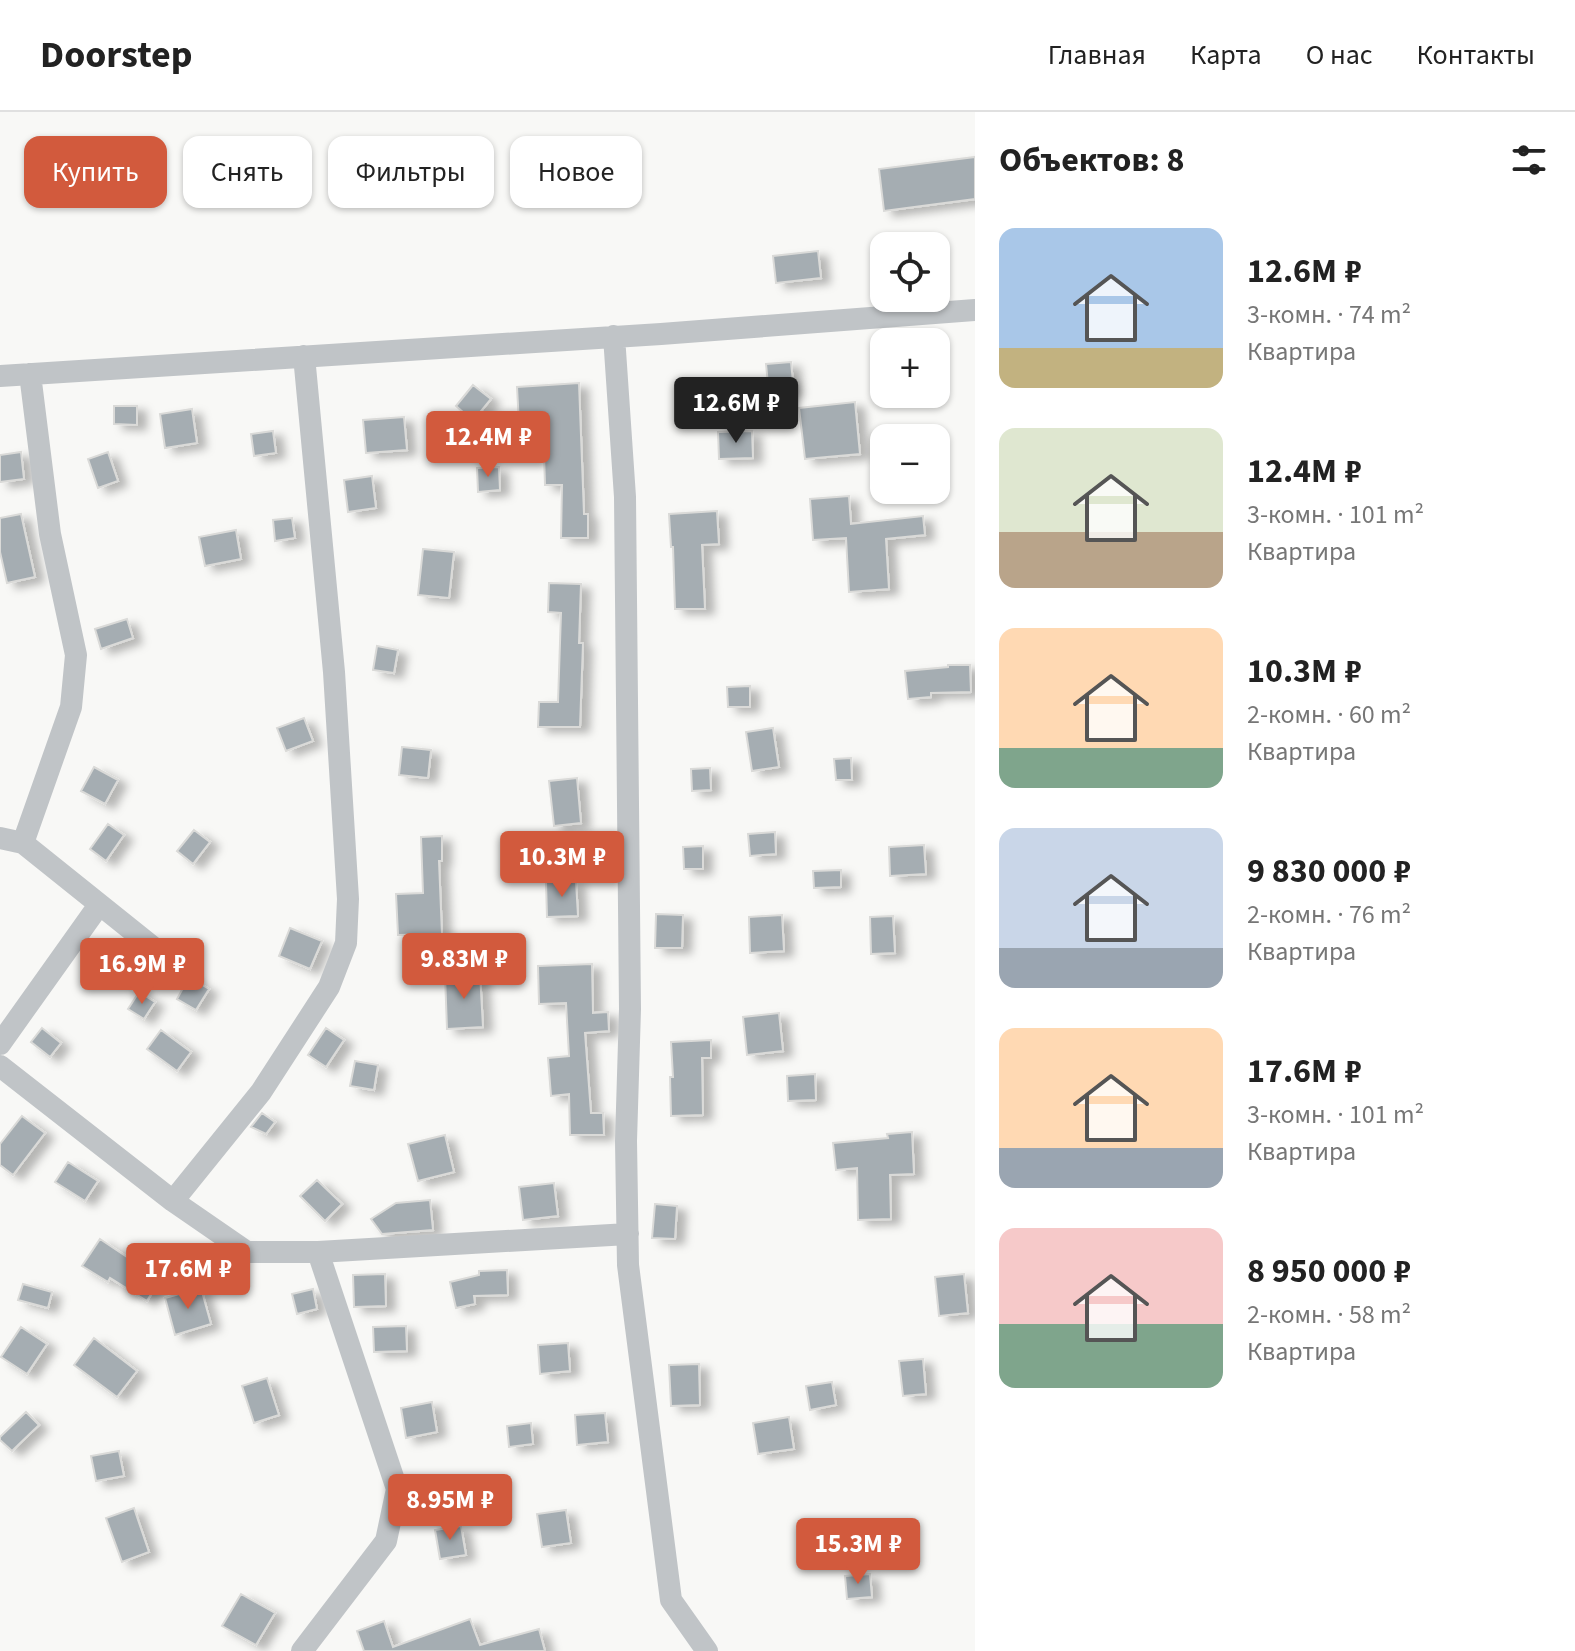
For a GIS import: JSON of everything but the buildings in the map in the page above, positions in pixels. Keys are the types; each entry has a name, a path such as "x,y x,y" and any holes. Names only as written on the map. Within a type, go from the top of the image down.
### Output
{"street":[{"path":"0,376 975,310"},
{"path":"614,336 625,497 630,1009 626,1141 628,1265 671,1600 707,1651"},
{"path":"173,1201 261,1092 329,987 346,943 348,899 334,672 304,356"},
{"path":"23,843 71,707 76,655 50,534 30,374"},
{"path":"0,838 23,843 159,952"},
{"path":"0,1044 99,905"},
{"path":"0,1066 173,1201 247,1252 318,1252 628,1234"},
{"path":"302,1651 386,1541 397,1489 318,1252"}]}
